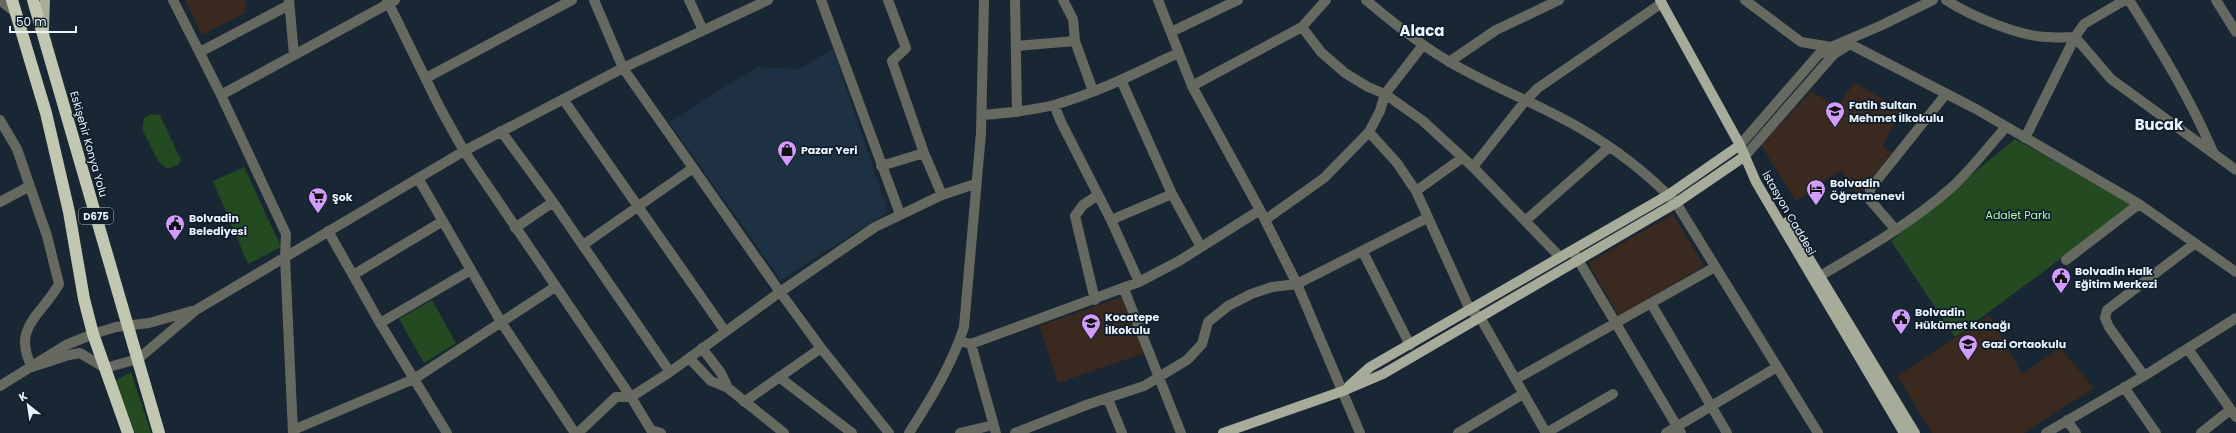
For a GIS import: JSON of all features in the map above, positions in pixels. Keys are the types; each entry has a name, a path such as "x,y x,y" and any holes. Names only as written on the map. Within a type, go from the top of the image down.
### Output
{"highway":[{"name":"Eskişehir Konya Yolu","path":"33,0 159,433"},
{"name":"D675","path":"14,6 46,113 69,212 84,298 93,334 128,433"}],"main road":[{"path":"44,36 45,0"},
{"name":"İstasyon Caddesi","path":"1661,2 1740,145 1756,182 1904,433"},
{"path":"1343,391 1370,367 1668,195 1740,145"},
{"path":"1223,433 1343,391 1383,374 1676,203 1745,156 1762,179 1914,433"}],"street":[{"path":"0,0 14,6"},
{"path":"173,0 221,95 286,234 285,257 293,431 414,379 555,287"},
{"path":"426,78 572,0"},
{"path":"594,0 623,68 780,292 821,348 889,433"},
{"path":"689,0 703,30"},
{"path":"32,367 69,354 80,353 105,368 138,358 196,310 464,151 623,68 768,0"},
{"path":"820,0 900,214"},
{"path":"888,0 906,48 892,61 924,153 942,195"},
{"path":"909,433 927,406 960,341 964,327 982,115 984,0"},
{"path":"1015,0 1017,112"},
{"path":"1063,0 1073,18 1076,41 1093,91"},
{"path":"1158,0 1192,86 1260,210 1297,284 1360,433"},
{"path":"1171,32 1238,0"},
{"path":"1192,86 1302,27 1326,0"},
{"path":"1449,62 1496,30 1559,0"},
{"path":"1745,0 1800,42 1831,47 1850,44 1877,56 2006,127 2139,204 2236,272"},
{"path":"1740,145 1818,54 1933,0"},
{"path":"1946,0 1963,11 2009,28 2046,37 2076,37"},
{"path":"2025,138 2084,24 2125,0"},
{"path":"2129,0 2170,67 2199,119 2213,152"},
{"path":"2216,0 2236,32"},
{"path":"221,95 390,1 426,78 464,151 631,397 650,432 661,433"},
{"path":"1371,2 1423,45 1449,62 1578,127 1608,148 1668,195 1676,203 1818,433"},
{"path":"1473,167 1525,101 1556,74 1661,2"},
{"path":"200,52 289,3 294,55"},
{"path":"1745,156 1834,54 1880,26"},
{"path":"1302,27 1321,52 1344,73 1368,87 1385,94 1423,121 1473,167 1560,257"},
{"path":"2076,37 2111,79 2236,170"},
{"path":"1016,46 1076,41"},
{"path":"1265,220 1324,178 1369,132 1380,111 1385,94 1423,45"},
{"path":"982,115 1017,112 1054,105 1121,80 1178,53"},
{"path":"1121,80 1144,134 1165,173 1172,194 1201,247"},
{"path":"1896,230 1870,200 1870,189 1946,94"},
{"path":"563,99 725,331"},
{"path":"1054,105 1139,282"},
{"path":"0,120 17,149 28,187 47,236 59,284 31,322 24,336 26,355 32,367"},
{"path":"1820,276 1896,230 1952,187 2006,127"},
{"path":"501,131 584,245 670,372"},
{"path":"1369,132 1397,163 1416,191 1470,310 1480,318 1546,433 1612,394"},
{"path":"1525,221 1608,148"},
{"path":"881,166 924,153"},
{"path":"1416,191 1462,158"},
{"path":"584,245 693,168"},
{"path":"418,178 501,322 577,433 616,397 631,397 670,372 780,292 875,227 942,195 975,184"},
{"path":"0,202 28,187"},
{"path":"1110,220 1172,194"},
{"path":"1095,300 1075,216 1083,206 1098,195"},
{"path":"515,228 553,202"},
{"path":"2066,260 2139,204"},
{"path":"960,341 971,344 1124,289 1201,247 1260,210"},
{"path":"1015,433 1089,404 1108,399 1126,390 1144,386 1187,360 1202,344 1208,322 1228,306 1251,294 1272,287 1297,284 1363,252 1427,218"},
{"path":"353,275 443,221"},
{"path":"328,232 380,323 447,433"},
{"path":"2144,376 2109,327 2105,318 2107,310 2194,244"},
{"path":"1573,250 1615,324 1679,429"},
{"path":"1363,252 1410,345"},
{"path":"1516,379 1652,304 1715,267"},
{"path":"380,323 471,270"},
{"path":"1124,289 1181,433"},
{"path":"1652,304 1727,433"},
{"path":"0,386 66,345 93,334 116,327 149,323 196,310"},
{"path":"2046,433 2144,376 2236,318"},
{"path":"960,433 994,429 971,344"},
{"path":"702,348 721,373 728,388"},
{"path":"744,402 821,348"},
{"path":"2188,349 2233,414 2201,433"},
{"path":"689,358 711,381 728,388 772,430 784,433"},
{"path":"1666,433 1679,429 1711,406 1777,367"},
{"path":"779,377 845,431"},
{"path":"2124,387 2156,433"},
{"path":"1458,433 1523,394"},
{"path":"1108,399 1122,433"},
{"path":"2067,420 2076,433"}],"shaded area":[{"path":"185,0 245,0 245,13 202,35"},
{"name":"Pazar Yeri","path":"833,49 888,212 781,280 669,122 757,67 799,69"},
{"name":"Fatih Sultan Mehmet İlkokulu","path":"1854,82 1902,111 1882,146 1892,153 1857,196 1841,170 1796,201 1761,145 1811,91 1838,107"},
{"path":"1673,214 1704,266 1619,316 1588,263"},
{"name":"Kocatepe İlkokulu","path":"1122,297 1145,353 1058,383 1039,326"},
{"name":"Gazi Ortaokulu","path":"1989,315 2022,374 2060,348 2094,388 2024,433 1932,433 1897,376"}],"green space":[{"path":"152,114 160,115 181,160 178,165 167,169 158,161 142,129 144,118"},
{"name":"Adalet Parkı","path":"2015,139 2133,205 1955,337 1891,241"},
{"path":"244,167 281,247 248,264 213,181"},
{"path":"432,300 456,343 424,363 399,319"},
{"path":"131,372 151,433 135,433 115,381"}],"place":[{"name":"Fatih Sultan Mehmet İlkokulu","path":"1835,128"},
{"name":"Pazar Yeri","path":"787,167"},
{"name":"Bolvadin Öğretmenevi","path":"1816,206"},
{"name":"Şok","path":"318,214"},
{"name":"Bolvadin Belediyesi","path":"175,241"},
{"name":"Bolvadin Halk Eğitim Merkezi","path":"2061,294"},
{"name":"Bolvadin Hükümet Konağı","path":"1901,335"},
{"name":"Kocatepe İlkokulu","path":"1091,340"},
{"name":"Gazi Ortaokulu","path":"1968,361"}],"district":[{"name":"Alaca","path":"1422,30"},
{"name":"Bucak","path":"2159,124"}]}
